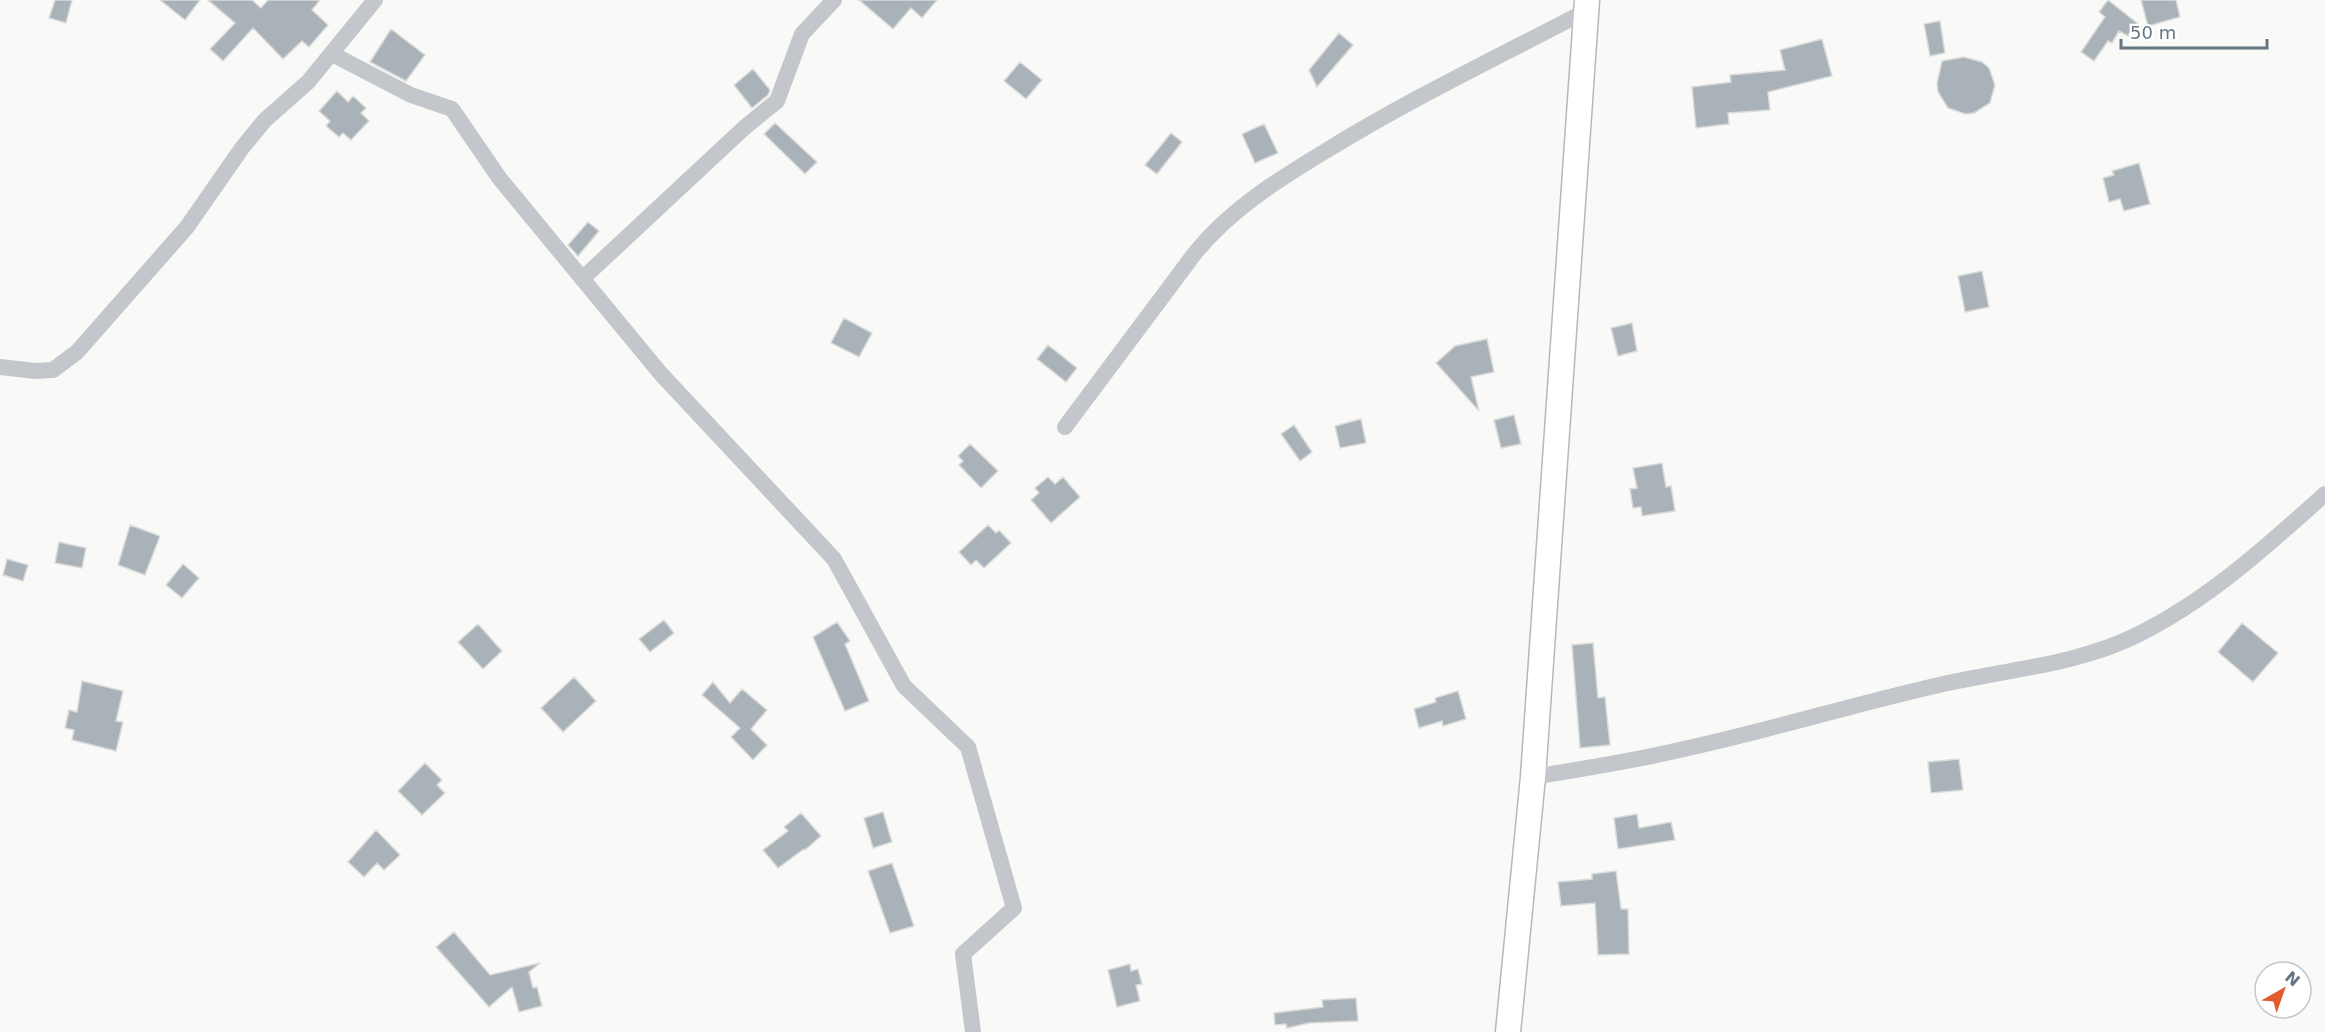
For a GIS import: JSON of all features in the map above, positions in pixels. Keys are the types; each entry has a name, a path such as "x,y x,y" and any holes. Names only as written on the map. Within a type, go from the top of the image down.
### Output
{"main road":[{"path":"1509,1032 1533,777 1586,5"}],"street":[{"path":"0,367 35,371 53,370 77,352 187,227 248,141 332,54 375,0"},
{"path":"582,279 744,128 777,101 802,34 834,0"},
{"path":"1065,427 1201,246 1239,208 1353,134 1586,5"},
{"path":"332,54 411,95 452,109 500,179 661,374 834,559 904,686 968,747 1014,908 963,954 973,1032"},
{"path":"1533,777 1676,751 1941,684 2100,650 2135,637 2189,606 2271,543 2325,495"}],"building":[{"path":"55,0 72,0 66,23 49,18"},
{"path":"160,0 200,0 185,20"},
{"path":"208,0 252,0 261,8 268,0 320,0 312,10 328,25 309,47 302,41 283,59 253,28 223,61 210,49 235,23"},
{"path":"859,0 937,0 922,18 911,8 893,29"},
{"path":"2108,0 2142,27 2132,30 2128,36 2119,31 2112,43 2108,41 2094,61 2081,52 2105,17 2099,12"},
{"path":"2141,0 2176,0 2180,17 2148,26"},
{"path":"1940,21 1945,53 1930,56 1924,24"},
{"path":"391,29 425,55 406,81 370,62"},
{"path":"1339,33 1353,45 1317,87 1309,70"},
{"path":"1822,39 1832,76 1768,92 1770,110 1728,113 1729,124 1696,128 1692,87 1731,82 1730,75 1785,70 1780,50"},
{"path":"1964,57 1982,62 1989,68 1995,85 1990,103 1974,113 1965,114 1948,108 1938,92 1937,83 1942,61"},
{"path":"1020,62 1042,80 1026,99 1004,81"},
{"path":"753,69 770,90 768,95 752,108 734,85"},
{"path":"337,91 348,102 353,96 366,108 361,113 369,121 351,140 343,133 339,137 326,126 330,121 319,111"},
{"path":"775,123 817,162 805,174 764,134"},
{"path":"1264,124 1278,153 1255,163 1242,134"},
{"path":"1171,133 1182,142 1157,174 1145,165"},
{"path":"2139,163 2150,204 2124,211 2120,199 2109,202 2103,178 2114,175 2112,171"},
{"path":"588,222 599,231 578,256 568,245"},
{"path":"1982,271 1989,307 1965,312 1958,276"},
{"path":"844,318 872,333 859,357 831,343"},
{"path":"1632,323 1637,351 1618,356 1611,328"},
{"path":"1487,339 1494,372 1471,377 1479,411 1436,363 1455,346"},
{"path":"1048,345 1077,368 1066,382 1037,359"},
{"path":"1514,415 1521,444 1501,448 1494,420"},
{"path":"1361,419 1366,443 1340,448 1335,426"},
{"path":"1294,425 1312,452 1300,461 1281,434"},
{"path":"970,444 998,471 981,488 959,465 963,461 958,456"},
{"path":"1662,463 1666,487 1671,486 1675,511 1642,516 1641,507 1633,508 1630,489 1637,488 1633,468"},
{"path":"1048,477 1055,484 1063,477 1080,497 1051,523 1031,500 1039,493 1035,488"},
{"path":"130,525 160,536 145,575 118,565"},
{"path":"988,525 996,533 999,530 1011,543 984,568 976,560 971,565 959,552"},
{"path":"59,542 86,548 82,568 55,563"},
{"path":"7,559 28,565 23,581 3,575"},
{"path":"183,564 199,578 182,598 166,585"},
{"path":"664,620 674,633 650,652 639,639"},
{"path":"837,622 850,641 845,644 869,701 845,711 813,637"},
{"path":"2242,623 2278,653 2253,682 2218,652"},
{"path":"478,624 502,651 483,669 458,642"},
{"path":"1593,643 1598,698 1605,697 1610,745 1580,748 1572,645"},
{"path":"574,677 596,701 563,732 541,708"},
{"path":"82,681 123,691 116,721 123,722 116,751 72,740 74,730 65,728 69,710 77,712"},
{"path":"713,682 730,703 742,689 767,710 751,729 767,745 753,760 731,737 740,728 702,695"},
{"path":"1458,691 1466,719 1443,726 1442,721 1419,728 1414,709 1436,702 1435,698"},
{"path":"1959,759 1963,790 1931,793 1928,762"},
{"path":"425,763 442,780 437,785 445,793 422,815 398,791"},
{"path":"883,812 892,842 873,848 864,818"},
{"path":"801,813 821,836 778,868 763,850 788,831 784,827"},
{"path":"1637,814 1639,828 1671,822 1675,840 1618,849 1614,818"},
{"path":"376,830 400,855 384,870 377,863 364,877 348,862"},
{"path":"892,863 914,926 890,933 868,871"},
{"path":"1616,871 1621,909 1628,909 1629,954 1598,955 1595,903 1561,906 1558,882 1592,879 1592,874"},
{"path":"454,932 490,975 540,963 529,972 533,988 537,987 542,1006 519,1012 512,987 489,1007 436,947"},
{"path":"1130,964 1131,971 1138,969 1142,984 1136,985 1140,1001 1117,1007 1108,970"},
{"path":"1356,998 1358,1021 1309,1023 1287,1028 1286,1024 1275,1025 1274,1013 1323,1007 1322,1000"}]}
